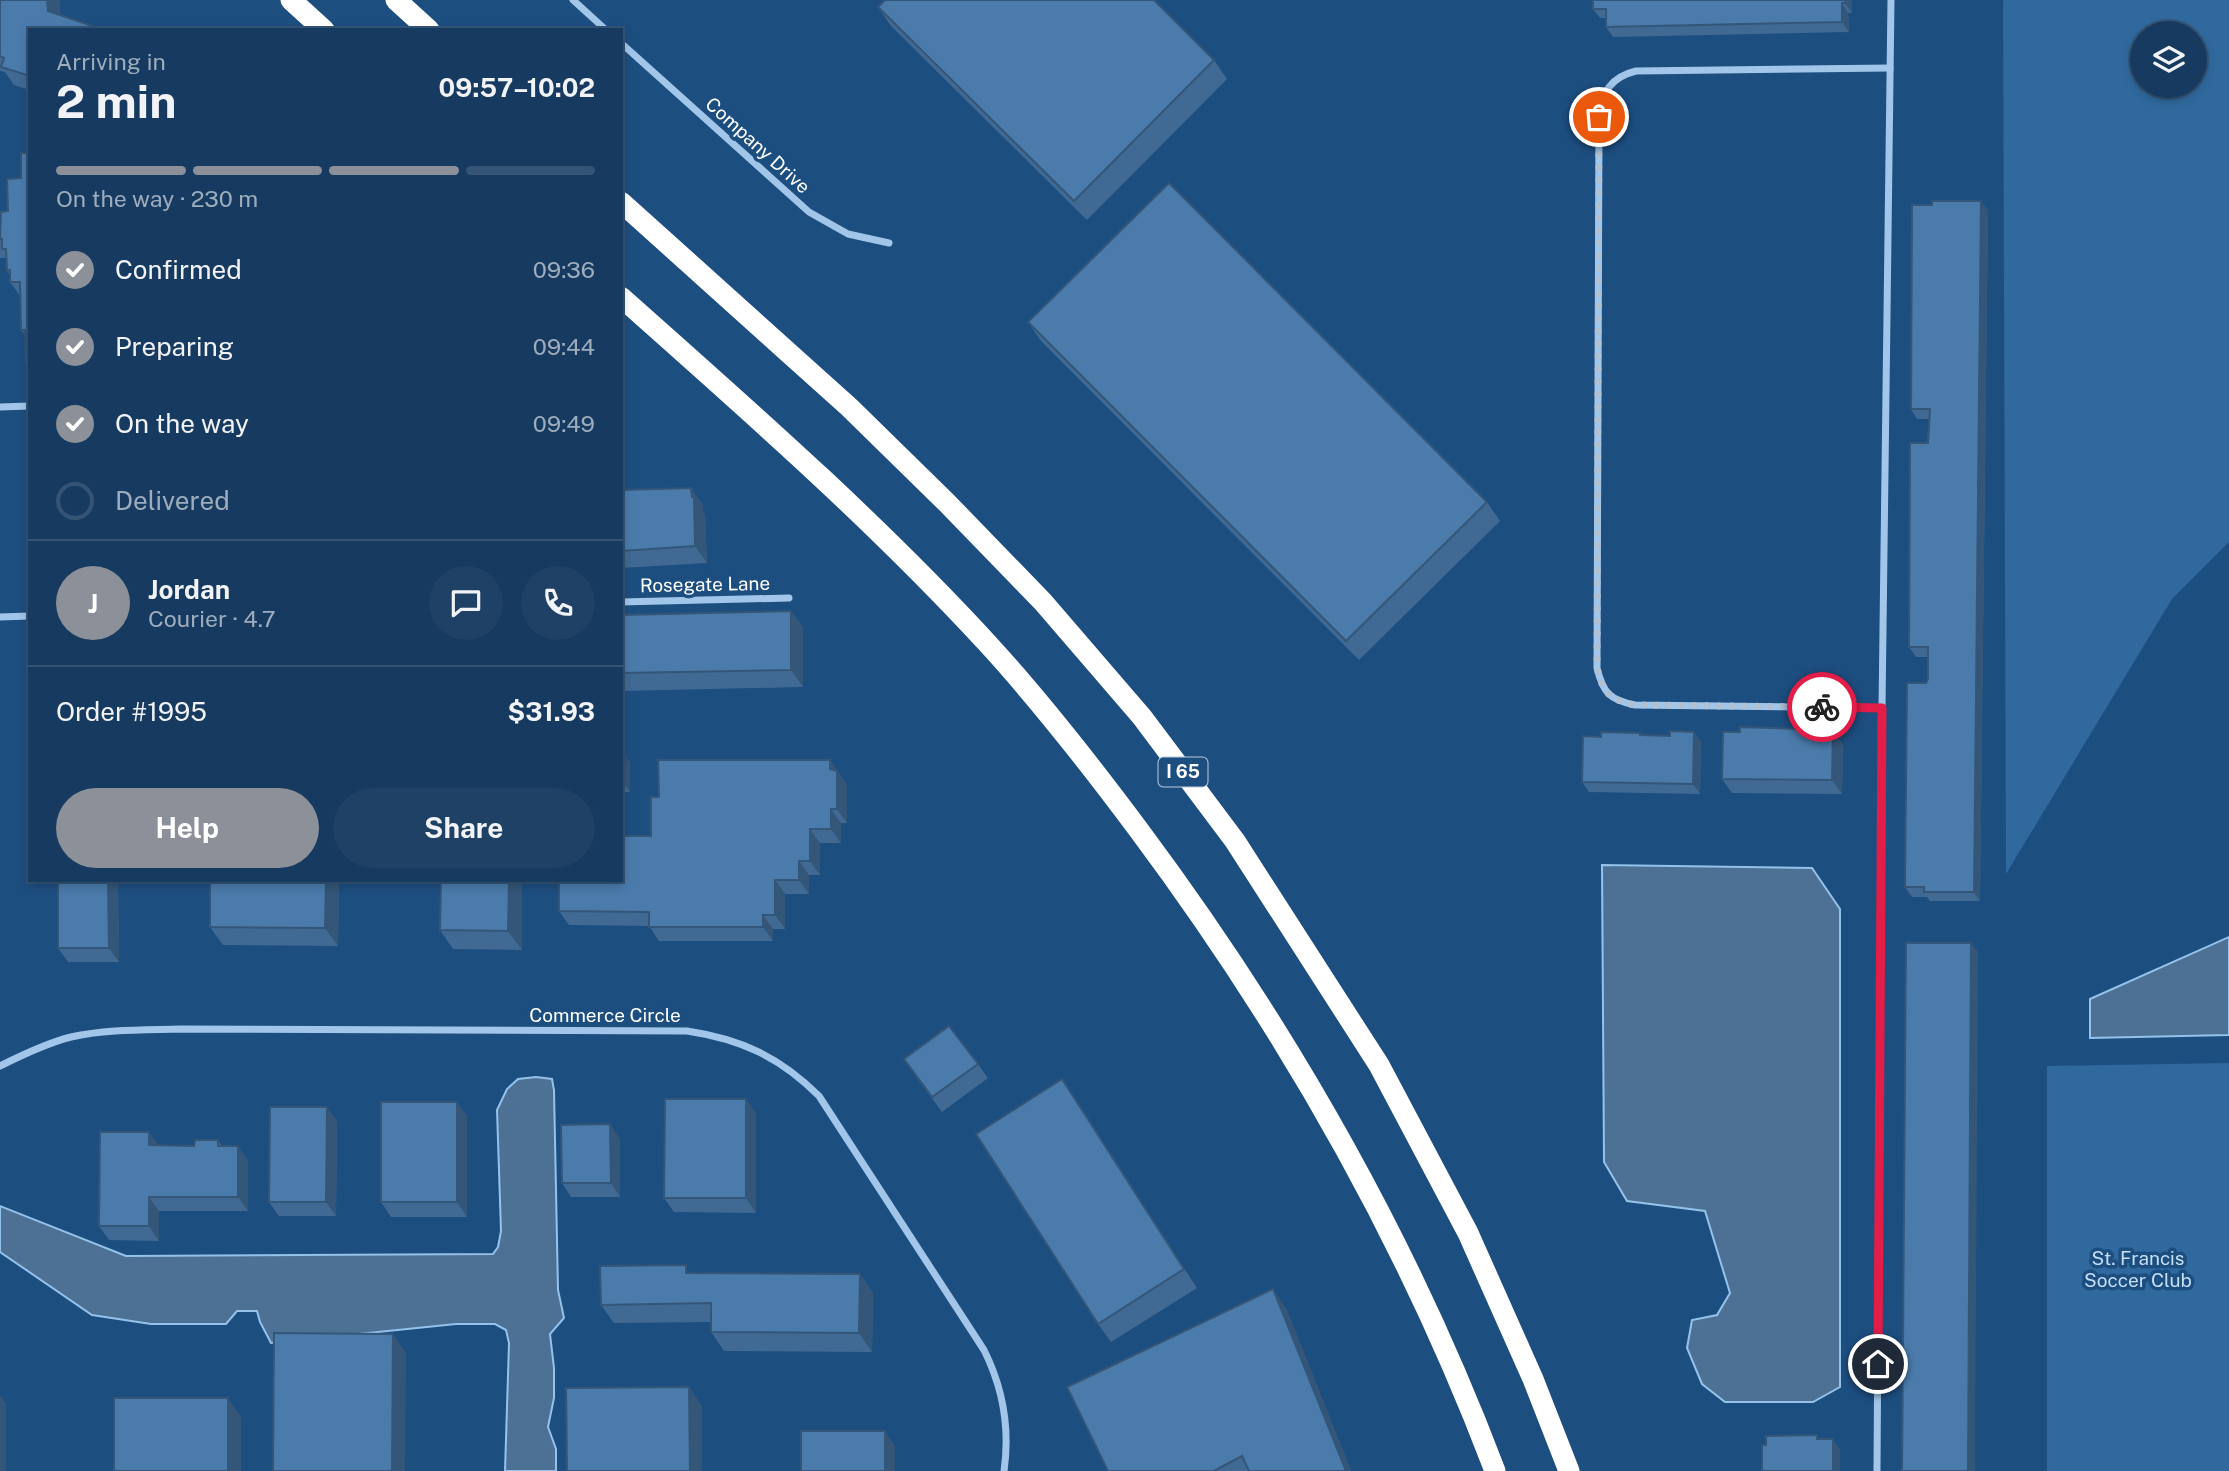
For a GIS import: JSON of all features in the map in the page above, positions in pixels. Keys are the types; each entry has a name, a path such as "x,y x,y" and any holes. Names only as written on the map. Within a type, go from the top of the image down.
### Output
{"highway":[{"path":"291,0 322,28"},
{"path":"396,0 427,28"},
{"name":"I 65","path":"623,204 849,407 1043,602 1142,717 1235,841 1379,1065 1462,1221 1533,1379 1569,1471"},
{"path":"623,299 805,462 989,645 1080,751 1174,876 1245,980 1317,1096 1403,1260 1470,1405 1495,1471"}],"street":[{"path":"573,0 604,28"},
{"path":"1877,1471 1882,708 1891,0"},
{"name":"Company Drive","path":"623,45 808,212 848,234 889,243"},
{"path":"1882,708 1635,705 1619,702 1608,695 1601,683 1597,668 1599,117 1601,101 1608,86 1621,75 1636,71 1890,68"},
{"path":"0,407 28,406"},
{"name":"Rosegate Lane","path":"623,602 789,597"},
{"path":"0,617 28,616"},
{"name":"Commerce Circle","path":"0,1066 70,1037 115,1031 687,1031 719,1036 775,1060 819,1096 984,1350 1000,1389 1006,1423 1004,1471"}],"green space":[{"path":"2003,0 2229,0 2229,542 2172,599 2006,874"},
{"name":"St. Francis Soccer Club","path":"2229,1063 2229,1471 2047,1471 2047,1066"}],"shaded area":[{"path":"1602,865 1812,868 1840,909 1840,1387 1813,1402 1725,1402 1702,1384 1687,1348 1692,1320 1717,1315 1730,1293 1705,1211 1627,1201 1604,1162"},
{"path":"2229,937 2229,1035 2090,1038 2090,999"},
{"path":"518,1079 552,1079 554,1090 558,1290 564,1318 550,1334 554,1398 548,1427 556,1449 556,1471 505,1471 509,1343 506,1330 495,1324 456,1324 271,1343 257,1311 237,1311 226,1324 151,1324 92,1315 0,1252 0,1206 126,1256 493,1254 498,1247 501,1231 497,1110 507,1089"}],"building":[{"path":"0,0 47,0 48,11 98,28 28,28 28,75 1,67 4,58 0,56"},
{"path":"885,0 1154,0 1214,60 1074,201 878,7"},
{"path":"1593,0 1845,0 1845,3 1842,3 1842,22 1606,27 1606,9 1593,9"},
{"path":"21,153 28,153 28,364 25,330 21,330 20,282 10,282 6,249 2,249 0,239 1,212 8,211 7,179 21,178"},
{"path":"1169,183 1487,502 1346,641 1028,322"},
{"path":"1932,201 1981,201 1974,892 1924,892 1924,887 1905,887 1907,683 1926,683 1928,679 1928,647 1909,647 1910,443 1928,443 1930,409 1911,409 1912,205 1932,205"},
{"path":"691,488 694,497 695,546 623,551 623,490"},
{"path":"791,611 791,670 623,673 623,615"},
{"path":"1740,727 1833,730 1832,780 1722,779 1723,732 1740,732"},
{"path":"1670,731 1694,732 1693,784 1582,782 1583,736 1601,737 1601,732 1670,736"},
{"path":"658,760 830,760 830,769 837,771 837,809 831,809 831,829 810,829 810,861 799,861 799,880 775,880 775,915 763,915 763,927 649,927 649,912 559,911 559,882 623,882 623,836 651,836 651,797 659,797"},
{"path":"58,882 108,882 109,948 58,948"},
{"path":"210,882 326,882 325,928 210,927"},
{"path":"441,882 509,882 508,931 440,930"},
{"path":"1906,943 1971,943 1968,1471 1902,1471"},
{"path":"949,1026 978,1064 932,1097 904,1059"},
{"path":"1062,1079 1184,1269 1098,1324 976,1134"},
{"path":"665,1099 746,1099 746,1198 664,1198"},
{"path":"381,1102 457,1102 457,1202 381,1202"},
{"path":"270,1107 327,1107 326,1202 269,1202"},
{"path":"610,1124 611,1183 562,1183 561,1125"},
{"path":"100,1132 149,1132 149,1145 194,1146 195,1140 218,1140 218,1146 238,1146 238,1197 149,1197 149,1226 99,1226"},
{"path":"686,1265 686,1273 860,1274 859,1333 711,1332 711,1303 601,1305 600,1266"},
{"path":"1273,1289 1346,1471 1249,1471 1242,1456 1214,1471 1108,1471 1067,1387"},
{"path":"274,1333 393,1334 392,1471 273,1471"},
{"path":"689,1387 690,1471 567,1471 566,1388"},
{"path":"114,1398 228,1398 228,1471 114,1471"},
{"path":"801,1431 885,1431 885,1471 801,1471"},
{"path":"1817,1435 1817,1439 1833,1439 1833,1471 1762,1471 1762,1445 1766,1445 1766,1436"}],"way so far":[{"path":"1599,117 1597,668 1601,683 1608,695 1619,702 1635,705 1822,707"}],"route":[{"path":"1822,707 1882,708 1878,1364"}]}
